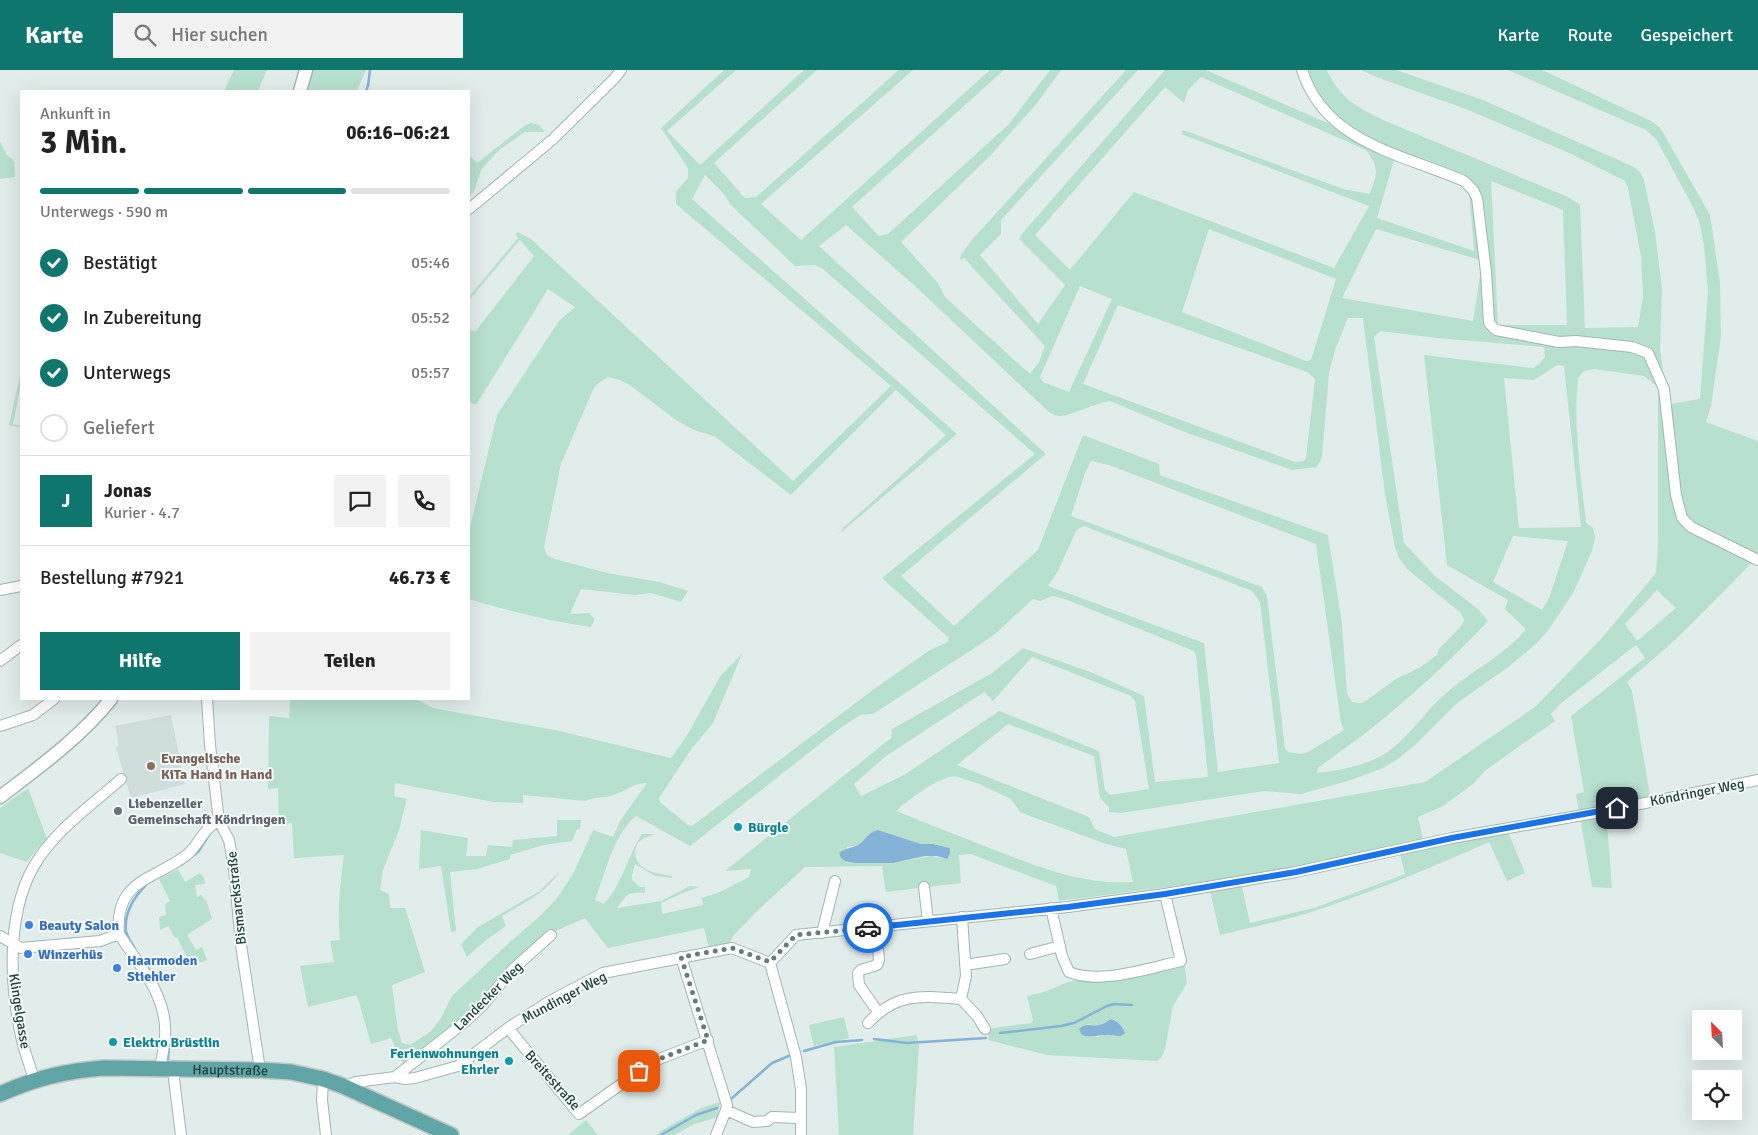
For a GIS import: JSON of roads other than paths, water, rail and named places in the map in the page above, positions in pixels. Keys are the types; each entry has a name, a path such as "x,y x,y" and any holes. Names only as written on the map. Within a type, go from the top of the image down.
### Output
{"main road":[{"name":"Hauptstraße","path":"0,1094 34,1080 82,1070 168,1068 290,1072 323,1079 343,1086 451,1135"}],"street":[{"path":"300,90 306,70"},
{"path":"470,208 552,140 621,70"},
{"path":"1302,70 1310,90 1321,108 1333,121 1390,153 1464,182 1473,190 1477,198 1486,272 1489,323 1496,330 1559,342 1576,341 1632,347 1648,352 1664,389 1676,495 1682,518 1691,527 1758,560"},
{"path":"0,590 20,586"},
{"path":"0,661 20,646"},
{"path":"0,726 33,715 53,700"},
{"path":"0,797 78,734 102,711 110,700"},
{"name":"Bismarckstraße","path":"206,700 219,821 229,840 234,869 241,945 260,1070"},
{"name":"Klingelgasse","path":"34,1080 21,1036 14,989 12,942 21,900 30,872 40,856 71,822 121,779"},
{"name":"Köndringer Weg","path":"1165,894 1287,874 1452,838 1606,811 1758,780"},
{"path":"180,1135 174,1079 168,1068 159,998 151,982 119,934 118,925 123,899 154,873 189,852 214,823 219,821"},
{"path":"822,933 835,881"},
{"path":"924,888 928,921"},
{"path":"801,1135 801,1089 796,1056 770,962 796,935 1165,894 1181,961 1113,976 1079,976 1069,972 1060,946 1051,908"},
{"path":"961,999 966,976 962,917"},
{"path":"876,927 879,960 877,965 861,970 858,973 859,985 878,1012"},
{"path":"0,936 21,948 100,941 119,934"},
{"name":"Landecker Weg","path":"394,1077 466,1021 483,1005 512,970 551,936"},
{"path":"100,941 128,948"},
{"path":"1030,954 1060,946"},
{"name":"Mundinger Weg","path":"394,1077 415,1078 458,1066 508,1028 550,1001 603,973 732,948 770,962"},
{"path":"681,957 727,1105 716,1135"},
{"path":"965,965 1005,959"},
{"path":"868,1023 878,1012 892,1003 920,996 961,999 977,1016 985,1029"},
{"name":"Breitestraße","path":"508,1028 579,1114 654,1061 708,1040"},
{"path":"343,1086 356,1082 394,1077"},
{"path":"323,1079 322,1100 326,1135"},
{"path":"726,1110 753,1122 767,1121 772,1117 800,1118"}],"water":[{"path":"878,830 921,844 933,844 950,848 950,854 947,859 937,856 925,856 893,863 855,863 841,858 839,853 858,845 871,833"},
{"path":"1111,1019 1120,1024 1125,1033 1123,1035 1089,1036 1082,1035 1079,1029 1087,1025 1101,1025"}],"waterway":[{"path":"366,90 370,70"},
{"path":"213,812 214,818"},
{"path":"181,865 198,852 211,832"},
{"path":"135,949 127,933 128,911 146,885"},
{"path":"141,957 156,980 159,989"},
{"path":"1000,1033 1061,1026 1074,1023 1107,1006 1114,1004 1132,1005"},
{"path":"874,1039 907,1043 986,1038"},
{"path":"804,1051 836,1042 862,1040"},
{"path":"168,1061 169,1046"},
{"path":"731,1099 772,1063 791,1055"},
{"path":"661,1135 696,1115 717,1108"}],"place":[{"name":"Evangelische KiTa Hand in Hand","path":"151,766"},
{"name":"Liebenzeller Gemeinschaft Köndringen","path":"118,811"},
{"name":"Bürgle","path":"738,827"},
{"name":"Beauty Salon","path":"29,925"},
{"name":"Winzerhüs","path":"28,954"},
{"name":"Haarmoden Stiehler","path":"117,968"},
{"name":"Elektro Brüstlin","path":"113,1042"},
{"name":"Ferienwohnungen Ehrler","path":"509,1061"}]}
